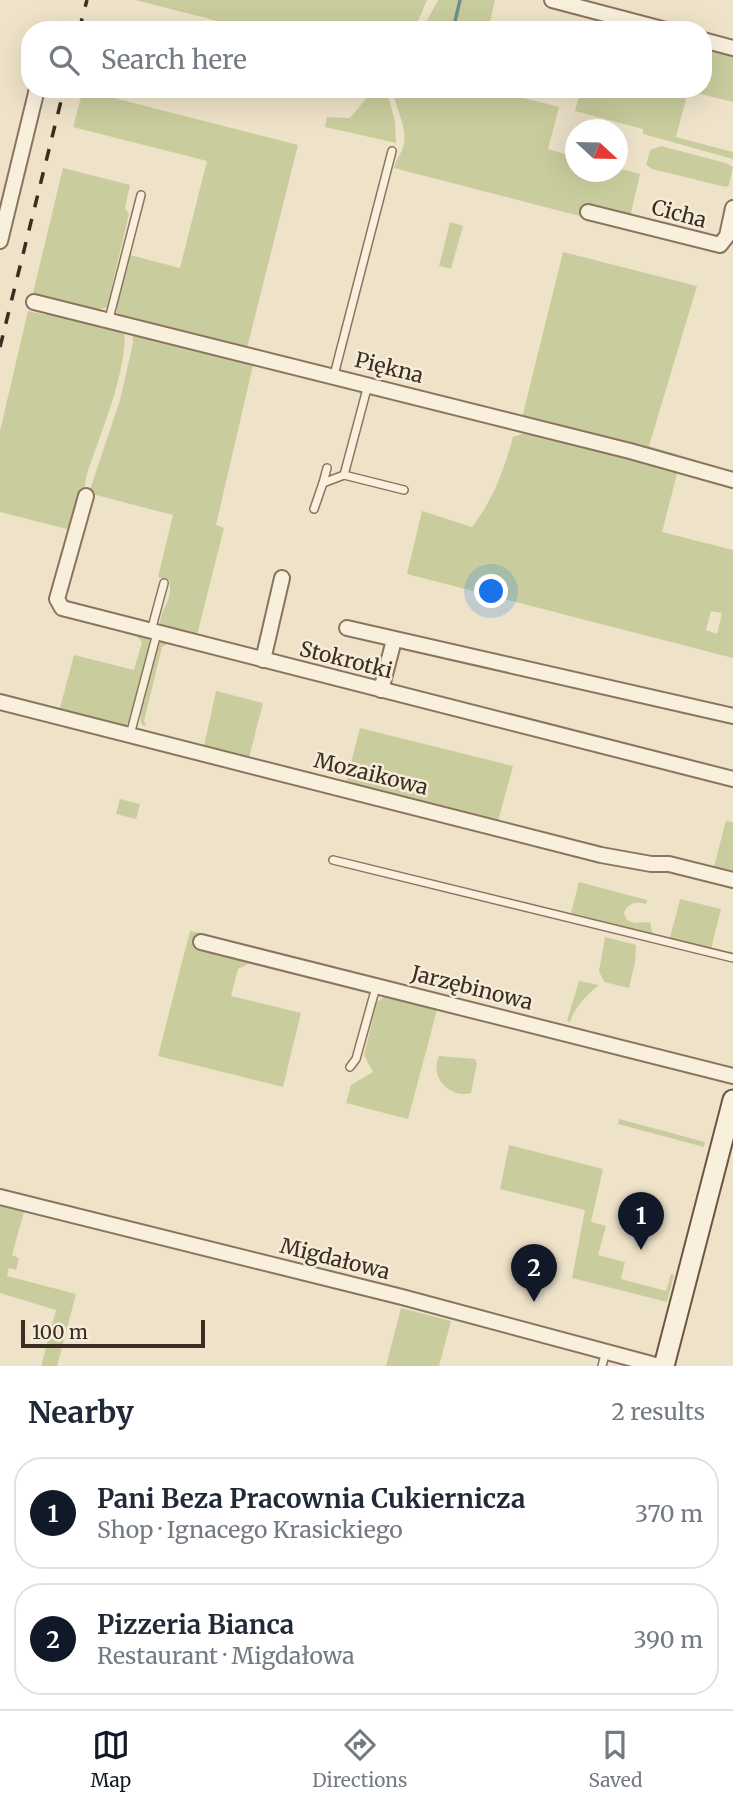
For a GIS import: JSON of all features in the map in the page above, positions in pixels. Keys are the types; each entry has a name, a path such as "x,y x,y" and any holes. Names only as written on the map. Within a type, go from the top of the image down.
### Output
{"street":[{"path":"552,0 632,21"},
{"path":"712,42 733,48"},
{"path":"0,241 35,98"},
{"name":"Cicha","path":"588,212 720,245 727,236 733,208"},
{"name":"Piękna","path":"34,302 334,375 733,480"},
{"name":"Stokrotki","path":"86,496 57,599 66,609 733,779"},
{"path":"263,660 282,578"},
{"path":"347,628 733,716"},
{"path":"381,690 394,640"},
{"name":"Mozaikowa","path":"0,702 601,855 650,864 669,864 733,880"},
{"name":"Jarzębinowa","path":"201,942 733,1076"},
{"path":"662,1366 726,1156 733,1100"},
{"name":"Migdałowa","path":"0,1196 402,1297 604,1359 662,1366"}],"lane":[{"path":"334,375 392,151"},
{"path":"109,319 141,195"},
{"path":"344,475 368,384"},
{"path":"314,509 327,468"},
{"path":"323,483 344,475 404,490"},
{"path":"130,735 164,583"},
{"path":"333,860 733,958"},
{"path":"350,1067 356,1059 376,986"}],"green space":[{"path":"135,0 427,0 418,21 218,21"},
{"path":"438,0 495,0 490,21 427,21"},
{"path":"712,46 733,51 733,102 712,97"},
{"path":"81,98 114,98 298,145 247,348 124,318 117,313 116,306 130,255 180,268 207,161 73,127"},
{"path":"367,98 389,98 395,121 396,143 325,127 327,117 350,118"},
{"path":"395,98 524,98 559,107 548,149 565,154 565,182 628,182 628,171 640,174 630,217 584,205 580,216 394,168 403,147 404,133"},
{"path":"579,98 686,98 676,137 733,152 733,159 643,134 643,129 628,125 628,119 605,119 575,111"},
{"path":"661,146 733,167 729,185 726,187 652,169 646,165 650,150"},
{"path":"63,168 130,185 125,208 129,214 107,307 99,310 33,293"},
{"path":"450,222 463,226 451,269 439,266"},
{"path":"563,252 697,286 649,446 733,471 733,475 522,418"},
{"path":"28,311 46,315 54,311 124,328 118,383 86,477 84,491 81,490 71,530 0,512 0,431"},
{"path":"132,330 254,361 216,525 224,528 197,635 160,626 170,587 169,580 158,577 173,515 92,494 90,490 120,400 133,343"},
{"path":"528,432 678,470 662,532 733,550 733,658 407,574 422,511 472,527 497,484 513,437","holes":["711,611 722,613 717,634 706,630"]},
{"path":"136,635 149,638 150,645 129,722 122,729 59,712 74,655 134,670 142,642"},
{"path":"160,641 169,643 162,647 144,726 141,723 140,710"},
{"path":"216,691 263,703 249,758 204,746"},
{"path":"360,728 513,766 498,821 346,782"},
{"path":"120,799 140,804 136,819 116,814"},
{"path":"726,821 733,822 733,871 714,866"},
{"path":"579,882 647,900 646,904 630,905 624,913 627,920 635,923 650,922 653,935 571,913"},
{"path":"680,899 721,909 711,949 670,938"},
{"path":"190,931 201,933 198,946 222,952 221,956 250,963 238,969 231,996 301,1013 283,1087 158,1056"},
{"path":"605,937 636,945 629,988 604,982 599,971"},
{"path":"579,981 599,985 582,1002 570,1022 567,1021"},
{"path":"384,997 437,1010 408,1119 346,1103 351,1085 373,1072 364,1055 377,1002"},
{"path":"439,1056 475,1059 477,1063 471,1093 456,1093 443,1085 437,1071"},
{"path":"619,1119 705,1142 704,1147 618,1124"},
{"path":"509,1145 603,1169 591,1222 606,1226 598,1255 625,1262 621,1279 666,1291 671,1274 674,1275 667,1302 572,1278 585,1210 500,1189"},
{"path":"0,1202 25,1208 12,1255 19,1258 16,1270 9,1268 7,1276 76,1294 57,1366 41,1366 56,1310 0,1293"},
{"path":"401,1308 451,1321 439,1366 386,1366"}],"waterway":[{"path":"455,21 460,0"}],"railway":[{"path":"81,21 87,0"},
{"path":"0,347 62,98"}],"place":[{"name":"Pani Beza Pracownia Cukiernicza","path":"641,1250"},
{"name":"Pizzeria Bianca","path":"534,1302"}]}
